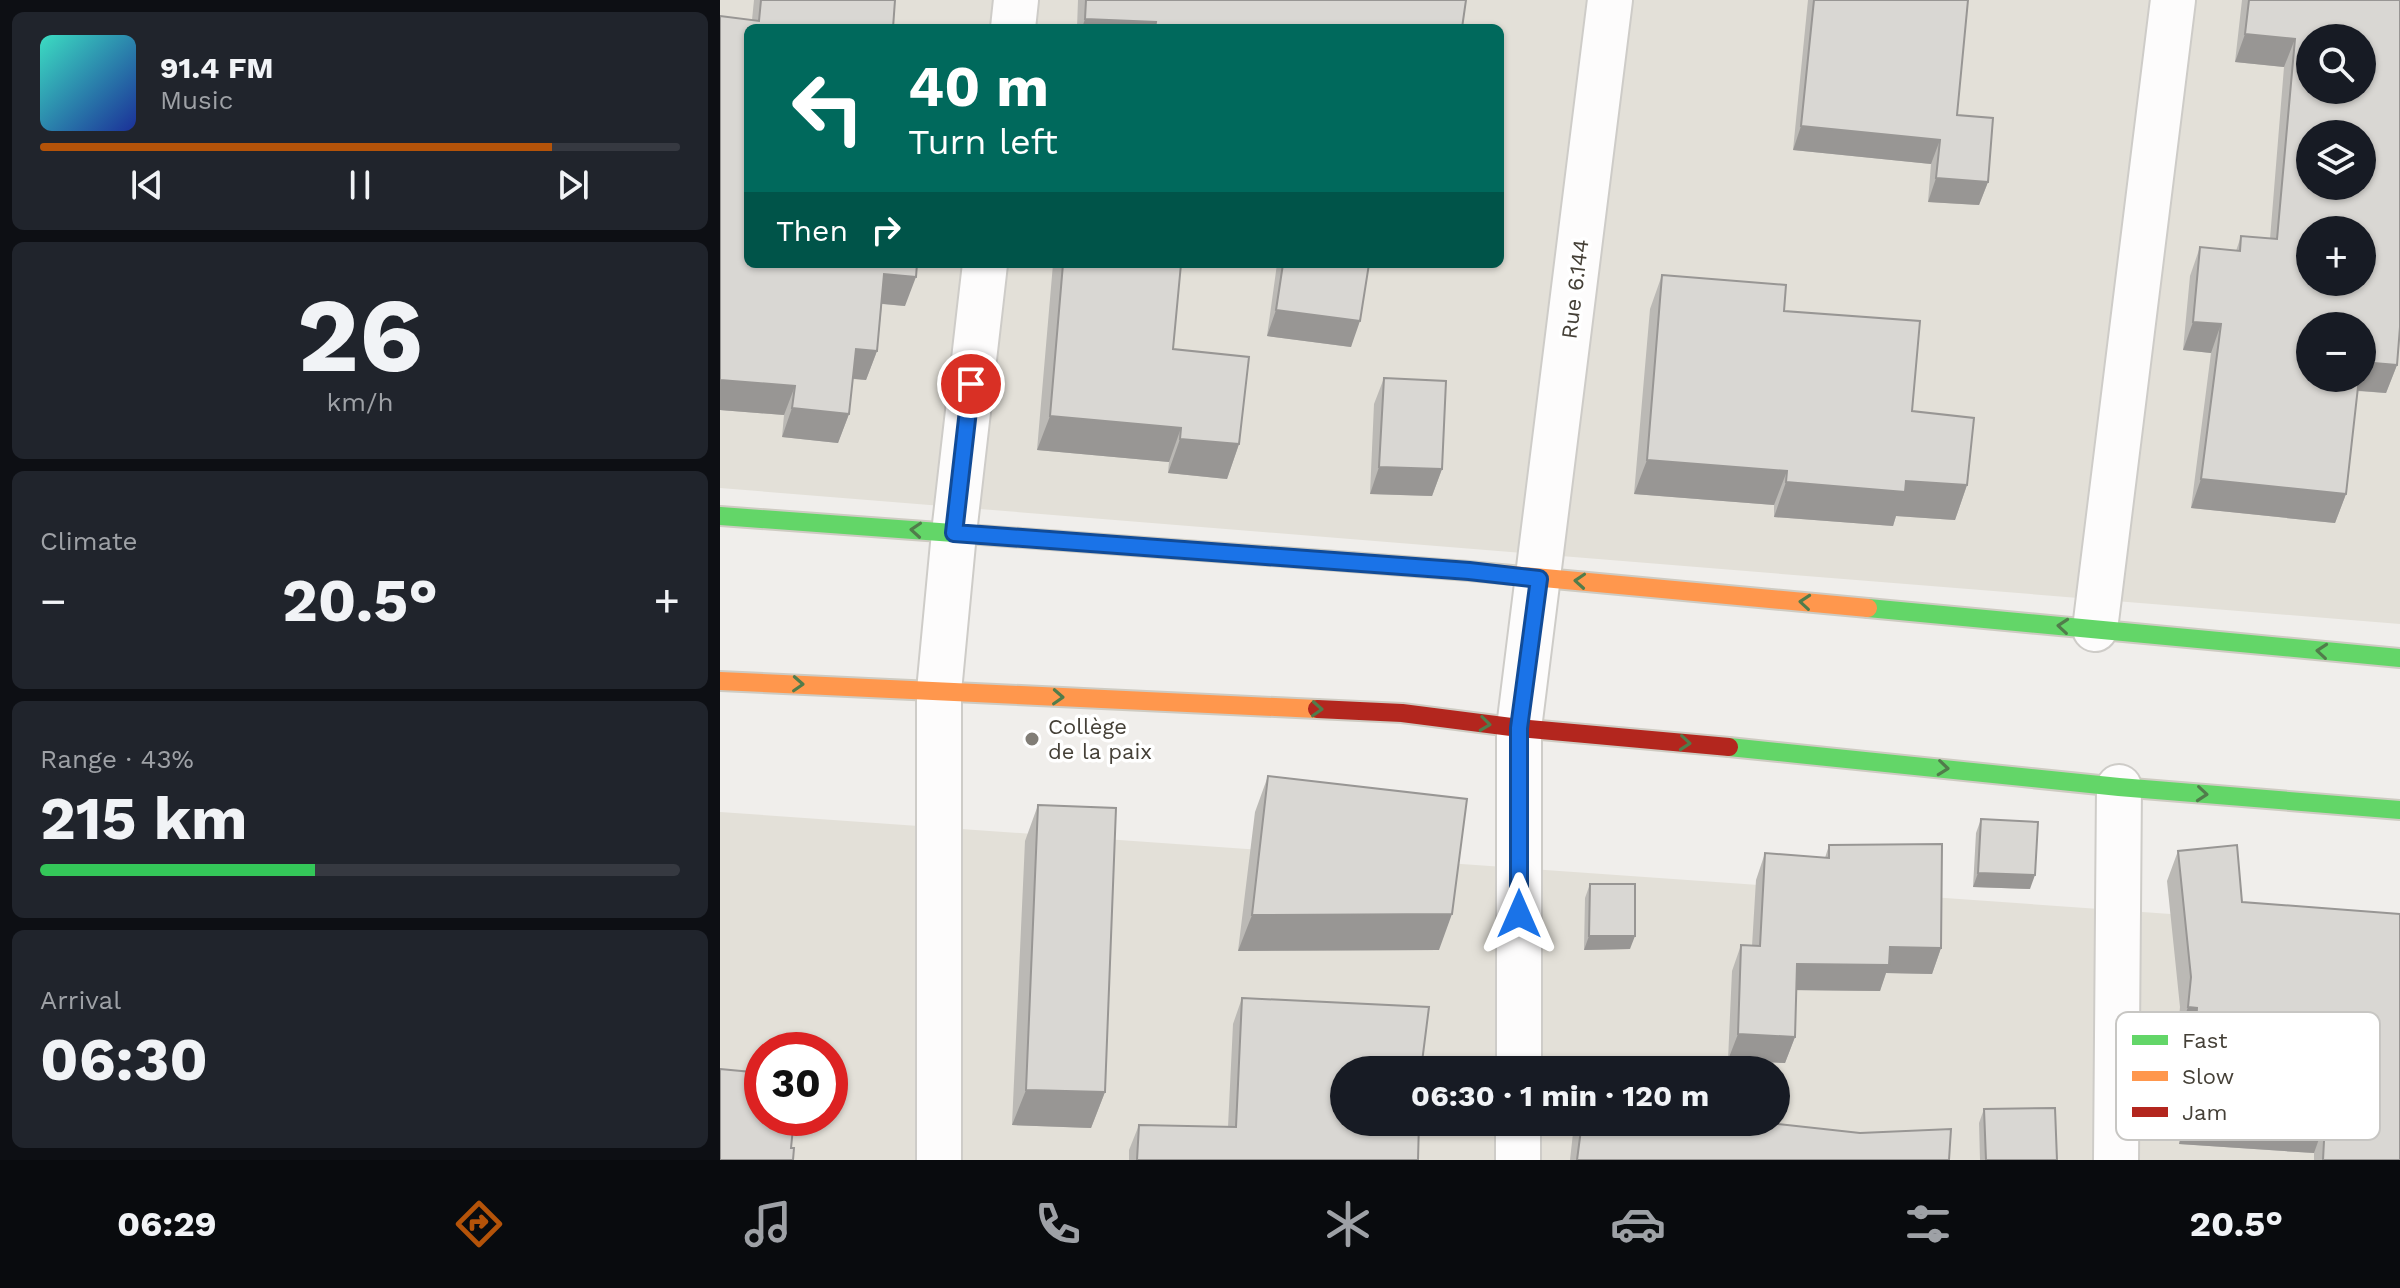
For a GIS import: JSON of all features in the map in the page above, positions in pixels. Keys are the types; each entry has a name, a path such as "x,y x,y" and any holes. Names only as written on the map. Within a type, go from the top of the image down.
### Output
{"main road":[{"path":"720,516 1469,571 2400,658"},
{"path":"720,681 1402,713 1519,728 2119,787 2400,810"}],"street":[{"path":"1013,24 1016,0"},
{"name":"Rue 6.144","path":"1519,1056 1519,728 1610,0"},
{"path":"2095,629 2173,0"},
{"path":"939,1160 939,691 985,268"},
{"path":"2117,1012 2119,787"},
{"path":"1518,1136 1518,1160"},
{"path":"2116,1140 2116,1160"}],"shaded area":[{"path":"720,0 2400,0 2400,624 720,488"},
{"path":"720,812 2400,930 2400,1160 720,1160"}],"building":[{"path":"761,0 895,0 893,24 744,24 744,268 917,268 916,277 884,274 877,351 856,349 849,414 792,408 795,386 720,380 720,16 759,21"},
{"path":"1086,0 1466,0 1463,24 1156,24 1085,19"},
{"path":"1814,0 1968,0 1957,115 1993,118 1988,182 1936,178 1940,140 1801,126"},
{"path":"2249,0 2400,0 2400,327 2397,365 2376,363 2376,312 2296,312 2296,392 2357,392 2346,494 2201,479 2221,324 2193,322 2200,247 2240,251 2241,236 2277,239 2295,39 2245,34"},
{"path":"1063,268 1181,268 1173,349 1249,357 1239,444 1180,439 1181,428 1050,416"},
{"path":"1282,268 1368,268 1360,321 1276,310"},
{"path":"1662,275 1786,285 1784,311 1920,321 1912,411 1974,418 1967,485 1906,481 1905,492 1786,482 1787,471 1647,460"},
{"path":"1384,378 1446,381 1442,469 1379,467"},
{"path":"1268,776 1467,799 1452,914 1252,915"},
{"path":"1038,805 1116,808 1105,1092 1026,1090"},
{"path":"1981,819 2038,822 2035,875 1978,873"},
{"path":"1942,844 1941,948 1890,947 1889,965 1797,964 1795,1037 1738,1034 1741,945 1760,946 1765,853 1829,858 1829,845"},
{"path":"2237,845 2242,902 2400,914 2400,1160 2323,1160 2324,1140 2380,1140 2380,1012 2197,1012 2197,1008 2188,1007 2191,977 2178,851"},
{"path":"1590,884 1635,884 1635,936 1589,936"},
{"path":"1242,998 1429,1007 1423,1056 1330,1056 1330,1136 1419,1136 1418,1160 1137,1160 1139,1125 1236,1127"},
{"path":"720,1069 744,1071 744,1136 792,1136 793,1160 720,1160"},
{"path":"2055,1108 2057,1160 1986,1160 1984,1109"},
{"path":"1790,1125 1860,1133 1951,1129 1949,1160 1577,1160 1580,1136 1790,1136"}],"traffic: fast":[{"path":"720,516 1351,562"},
{"path":"1868,608 2400,658"},
{"path":"1729,747 2119,787 2400,810"}],"traffic: slow":[{"path":"1351,562 1868,608"},
{"path":"720,681 1317,709"}],"traffic: jam":[{"path":"1317,709 1402,713 1519,728 1729,747"}],"place":[{"name":"Collège de la paix","path":"1032,739"}],"route":[{"path":"971,384 954,533 1469,571 1539,579 1519,728 1519,914"}]}
